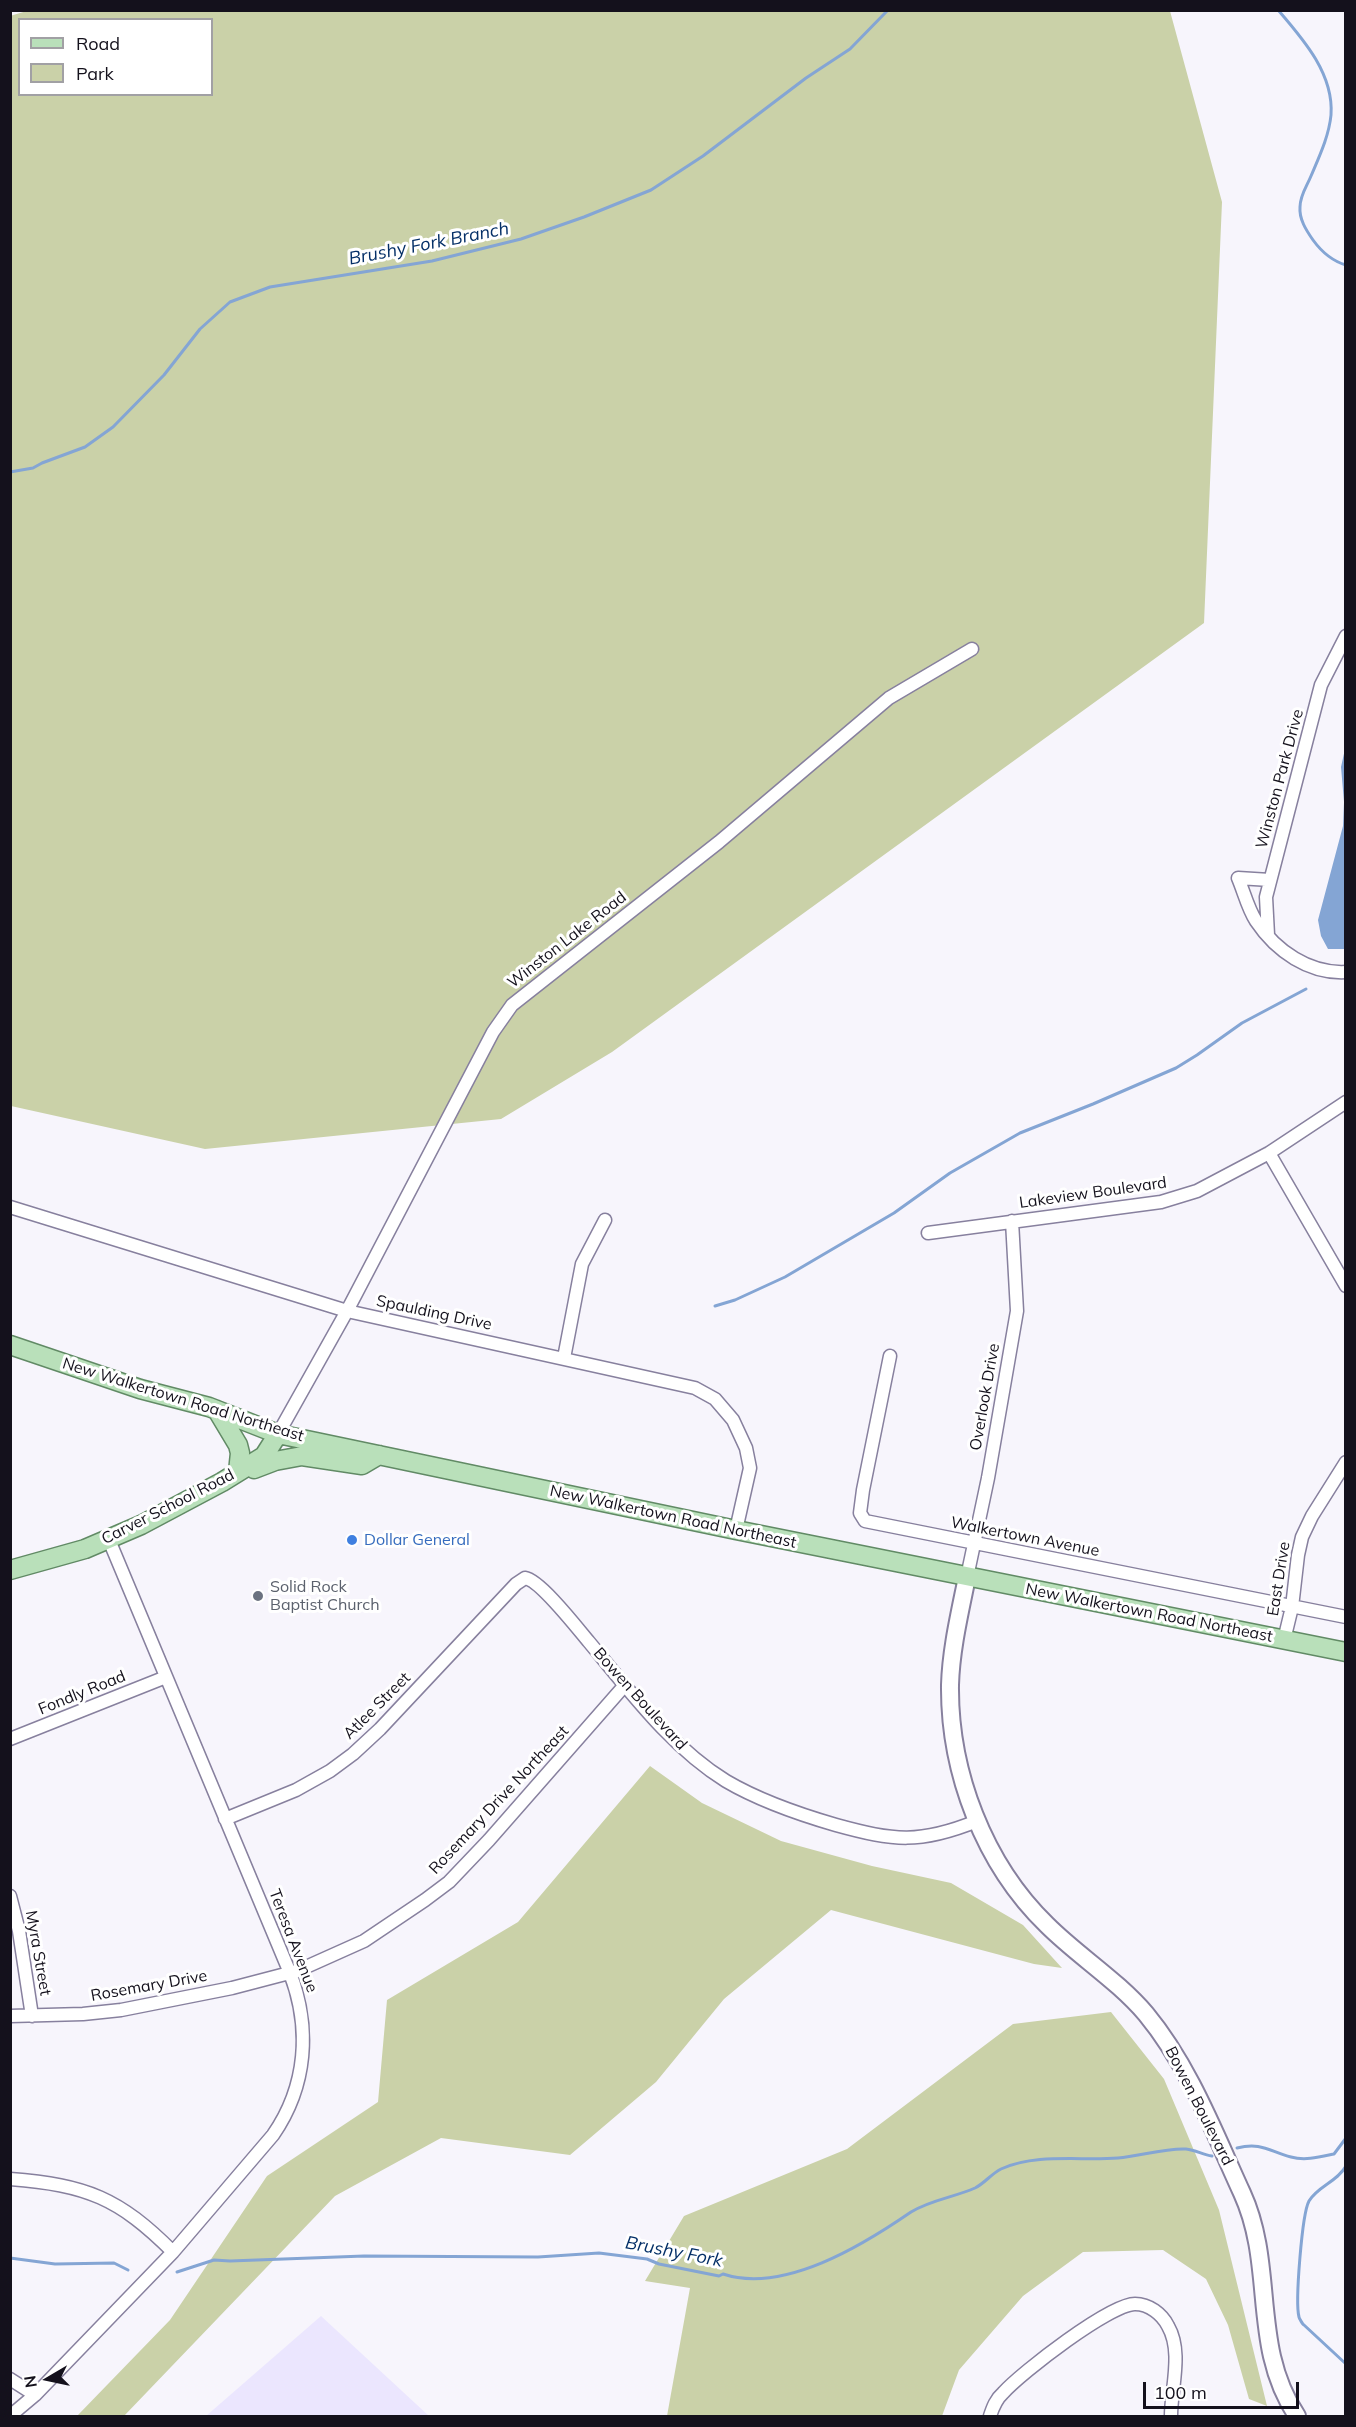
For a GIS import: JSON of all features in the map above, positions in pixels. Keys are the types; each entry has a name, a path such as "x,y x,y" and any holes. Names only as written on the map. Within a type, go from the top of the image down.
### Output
{"main road":[{"name":"New Walkertown Road Northeast","path":"10,1345 140,1389 217,1410 278,1434 736,1530 1346,1652"},
{"path":"217,1410 238,1445 240,1453 238,1472 302,1456 362,1465 380,1455"},
{"name":"Carver School Road","path":"10,1570 57,1558 109,1540 175,1508 264,1456 278,1434"}],"street":[{"name":"Winston Park Drive","path":"1268,935 1266,897 1270,880 1321,685 1346,636"},
{"name":"Winston Lake Road","path":"278,1434 347,1311 493,1032 512,1005 719,842 889,698 972,649"},
{"path":"1270,880 1238,878 1256,921 1282,949 1305,965 1314,969 1346,972"},
{"name":"Lakeview Boulevard","path":"928,1233 1161,1202 1197,1191 1269,1153 1346,1102"},
{"path":"1269,1153 1346,1286"},
{"name":"Spaulding Drive","path":"10,1207 347,1311 695,1388 716,1399 733,1420 746,1448 750,1468 736,1530"},
{"path":"564,1358 582,1264 605,1220"},
{"name":"Overlook Drive","path":"967,1577 988,1478 1017,1311 1012,1221"},
{"name":"Walkertown Avenue","path":"890,1356 860,1513 862,1518 870,1523 1346,1617"},
{"name":"East Drive","path":"1284,1640 1292,1607 1302,1537 1312,1516 1346,1462"},
{"name":"Teresa Avenue","path":"10,2416 35,2395 173,2252 273,2135 284,2119 294,2097 302,2055 303,2029 299,1998 290,1973 109,1540"},
{"name":"Bowen Boulevard","path":"967,1577 951,1670 951,1709 957,1756 964,1785 977,1821 1001,1866 1033,1910 1065,1942 1135,2002 1162,2034 1181,2065 1253,2222 1260,2250 1265,2324 1270,2356 1280,2384 1297,2416"},
{"name":"Bowen Boulevard","path":"525,1578 533,1581 553,1601 660,1725 705,1766 733,1785 772,1804 869,1835 895,1839 934,1836 977,1821"},
{"name":"Atlee Street","path":"225,1820 297,1790 330,1771 353,1754 380,1729 516,1584 525,1578"},
{"name":"Fondly Road","path":"10,1739 166,1677"},
{"name":"Rosemary Drive Northeast","path":"290,1973 364,1941 449,1882 489,1840 625,1684"},
{"name":"Myra Street","path":"10,1896 19,1931 32,2016"},
{"name":"Rosemary Drive","path":"10,2016 83,2014 121,2010 232,1988 290,1973"},
{"path":"10,2179 65,2185 105,2199 134,2216 173,2252"},
{"path":"990,2416 997,2399 1033,2367 1115,2310 1134,2304 1143,2305 1156,2312 1163,2319 1172,2336 1175,2364 1171,2416"},
{"path":"10,2379 35,2395"}],"shaded area":[{"path":"321,2316 429,2416 206,2416"}],"green space":[{"path":"30,10 1170,11 1222,202 1204,623 612,1052 501,1119 205,1149 11,1106 10,16"},
{"path":"650,1766 702,1803 781,1841 872,1866 951,1883 1023,1925 1062,1968 1034,1964 831,1910 724,1999 656,2082 570,2155 441,2138 335,2196 124,2416 77,2416 170,2320 267,2176 378,2102 387,2000 518,1922"},
{"path":"1111,2012 1164,2079 1219,2210 1267,2406 1249,2399 1228,2325 1206,2279 1163,2250 1083,2252 1023,2296 959,2370 942,2416 667,2416 690,2288 645,2281 684,2216 847,2149 1013,2024"}],"water":[{"path":"1345,749 1346,949 1328,949 1321,936 1318,920 1343,826 1344,802 1341,767"}],"waterway":[{"name":"Brushy Fork Branch","path":"10,472 33,468 85,447 113,427 164,375 200,329 230,302 270,287 432,261 521,239 651,190 703,156 806,78 850,49 888,10"},
{"path":"1278,10 1315,58 1328,85 1331,100 1328,131 1300,203 1303,224 1320,248 1332,258 1346,265"},
{"path":"715,1306 735,1300 785,1277 894,1213 950,1173 1020,1133 1176,1068 1242,1023 1306,989"},
{"name":"Brushy Fork","path":"1237,2148 1245,2146 1265,2148 1302,2159 1334,2154 1346,2138"},
{"name":"Brushy Fork","path":"177,2272 214,2260 364,2256 538,2257 599,2253 647,2259 659,2264 719,2276 723,2274 747,2278 771,2277 797,2272 822,2263 870,2238 918,2208 975,2188 997,2171 1015,2164 1044,2159 1118,2158 1178,2149 1212,2156"},
{"path":"1346,2166 1309,2201 1302,2239 1298,2294 1299,2317 1302,2323 1346,2364"},
{"name":"Brushy Fork","path":"10,2258 55,2264 114,2263 128,2270"}],"place":[{"name":"Dollar General","path":"352,1540"},
{"name":"Solid Rock Baptist Church","path":"258,1596"}]}
